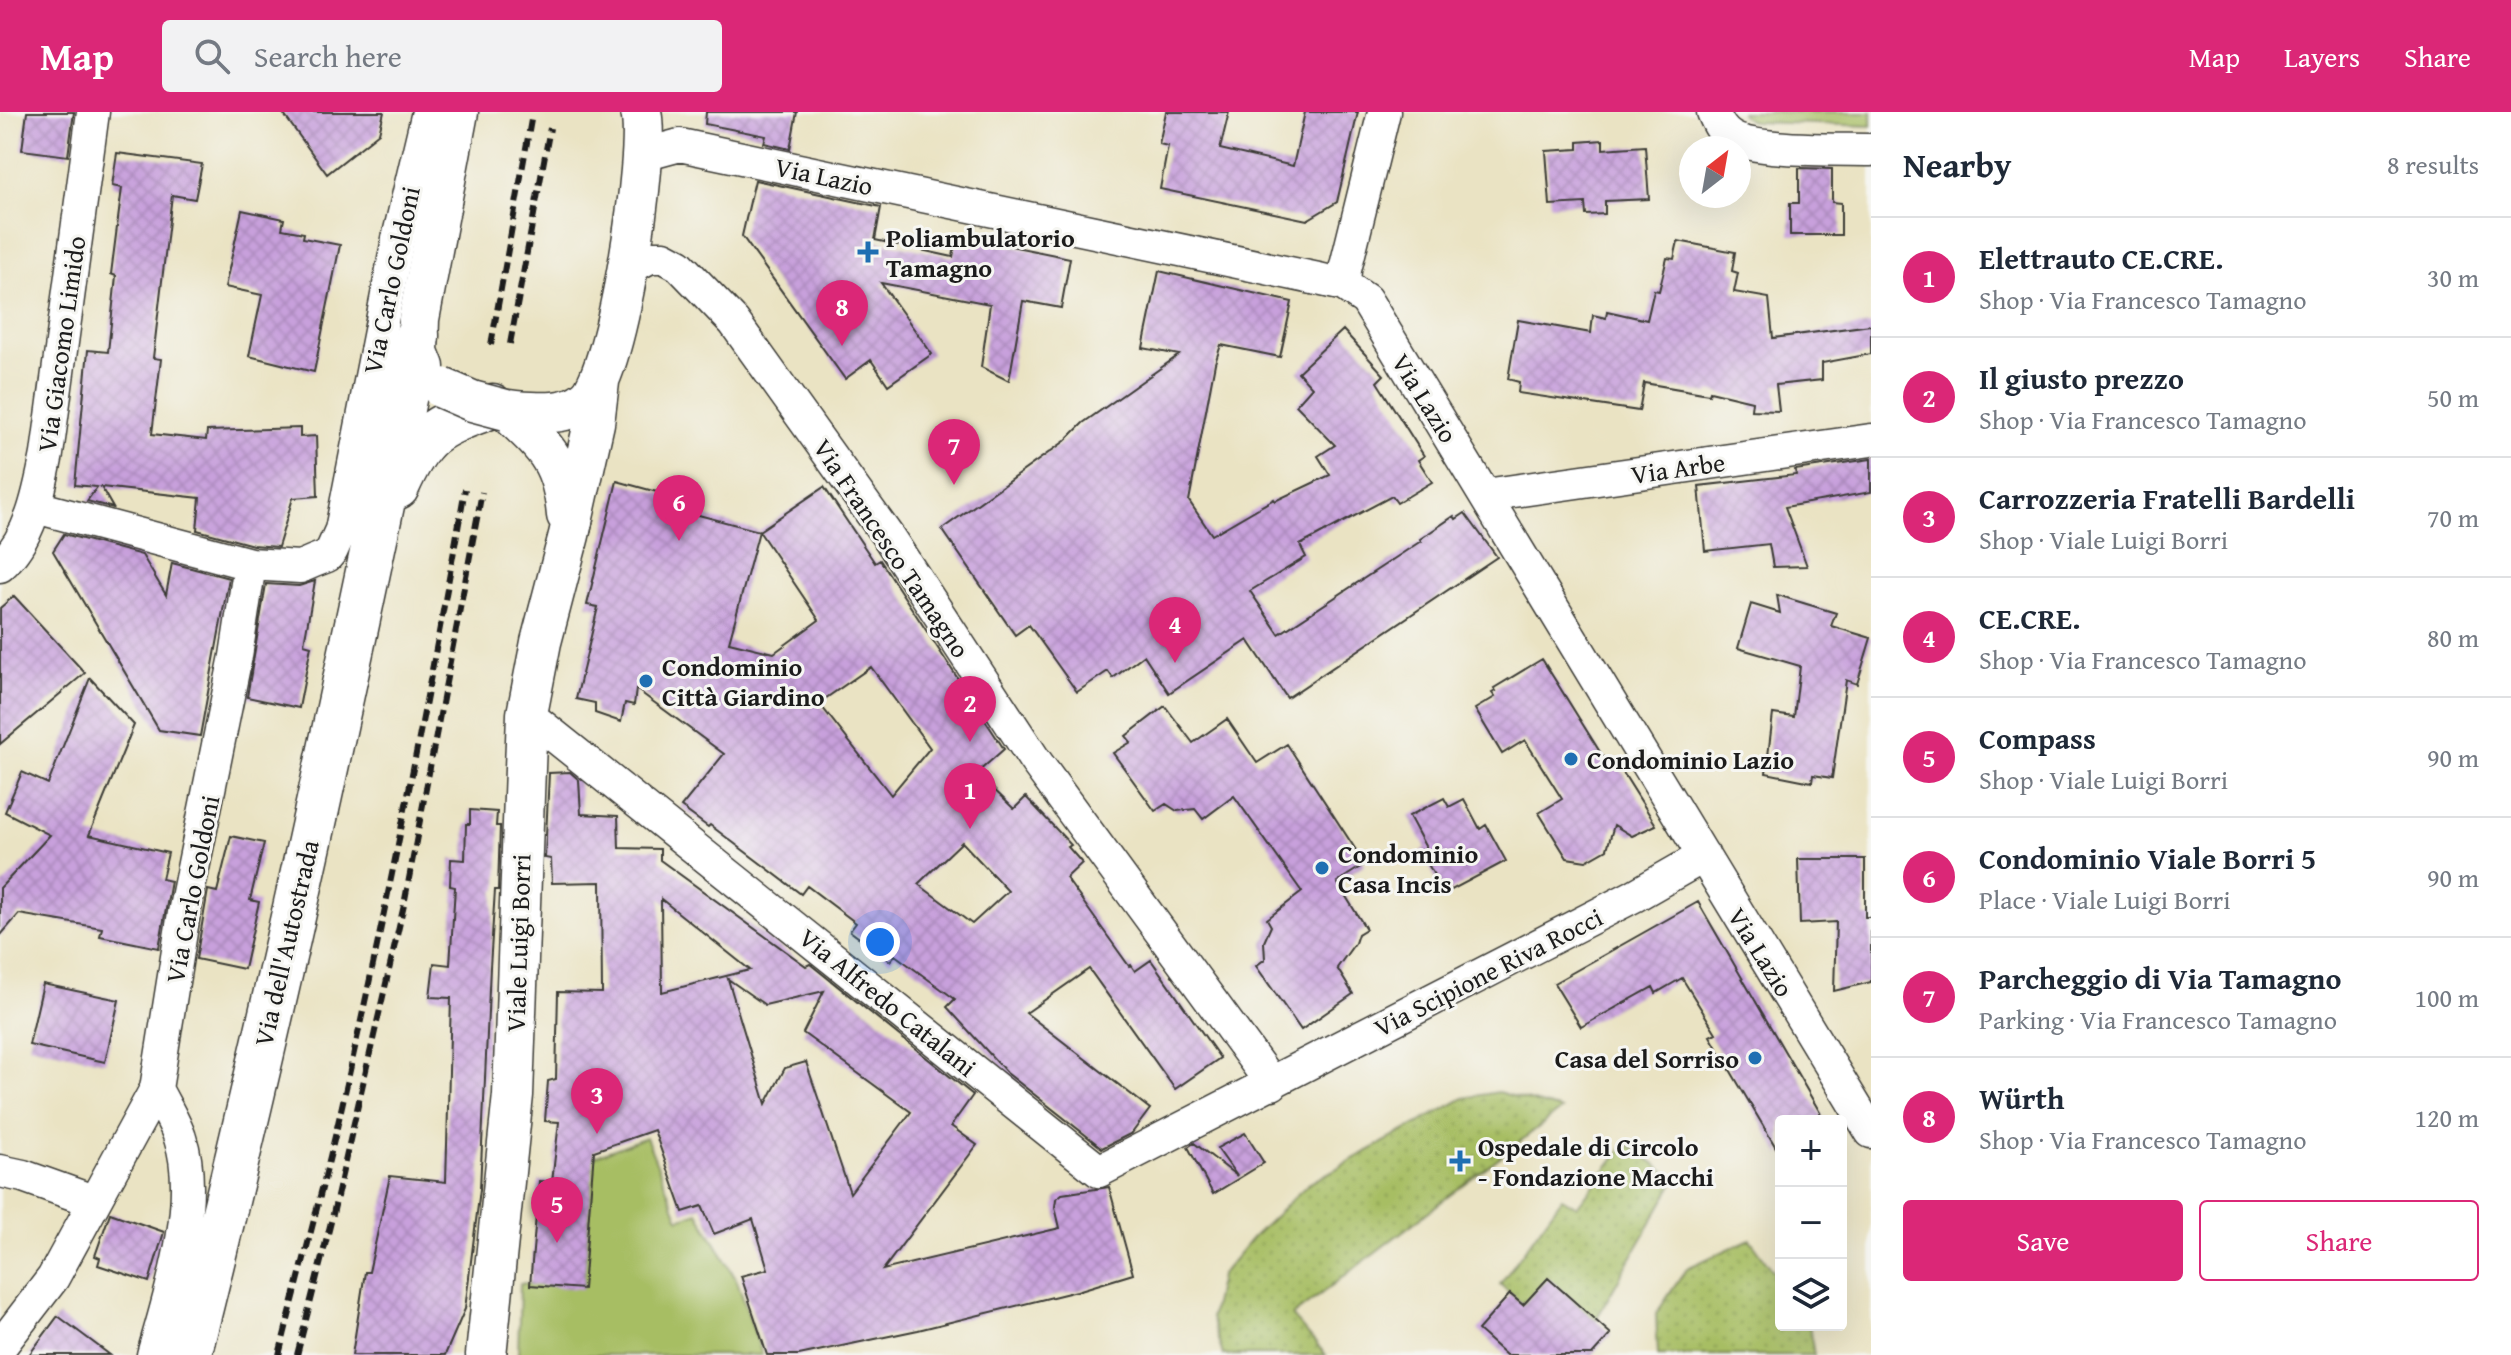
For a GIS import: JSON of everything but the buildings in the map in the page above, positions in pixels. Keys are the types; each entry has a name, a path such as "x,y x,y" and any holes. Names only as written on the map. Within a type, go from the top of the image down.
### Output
{"highway":[{"path":"378,529 417,336"},
{"path":"378,529 411,454 422,442 449,422 499,408"},
{"name":"Via dell'Autostrada","path":"189,1355 231,1189 378,529"}],"main road":[{"path":"458,112 417,336 418,352 425,367 442,388 472,401 538,413 573,408 589,398 599,382"},
{"name":"Viale Luigi Borri","path":"483,1348 513,1095 527,714 541,642 594,423 599,382 626,276 643,155 641,113"},
{"name":"Viale Luigi Borri","path":"499,408 551,454 565,494 569,535"}],"street":[{"name":"Via Giacomo Limido","path":"0,566 10,557 36,507 47,454 93,112"},
{"name":"Via Carlo Goldoni","path":"36,507 250,564 300,567 327,556 338,540 398,239 428,112"},
{"path":"1344,285 1345,270 1384,112"},
{"path":"1713,112 1720,127 1734,139 1770,146 1871,150"},
{"name":"Via Lazio","path":"643,155 680,145 1344,285 1366,300 1871,1132"},
{"name":"Via Francesco Tamagno","path":"626,276 650,257 664,257 679,265 734,322 889,538 1034,759 1272,1084"},
{"name":"Via Arbe","path":"1485,495 1871,440"},
{"name":"Via Carlo Goldoni","path":"0,1347 53,1278 156,1089 184,913 231,687 250,564"},
{"name":"Via Alfredo Catalani","path":"527,714 1099,1171 1272,1084"},
{"name":"Via Scipione Riva Rocci","path":"1272,1084 1620,904 1704,856"},
{"path":"153,1355 170,1296 184,1228 186,1170 180,1139 156,1089"},
{"path":"0,1171 93,1201"}],"green space":[{"path":"1741,112 1871,112 1871,126 1753,122 1742,116"},
{"path":"1498,1092 1561,1110 1292,1316 1326,1355 1223,1355 1211,1318 1220,1276 1252,1238 1308,1184 1464,1098"},
{"path":"646,1137 679,1219 698,1212 737,1281 762,1355 518,1355 520,1283 583,1288 591,1185 588,1159"},
{"path":"1626,1143 1676,1179 1595,1321 1523,1305 1500,1284 1562,1198 1577,1207"},
{"path":"1750,1239 1775,1274 1775,1331 1810,1331 1814,1355 1658,1355 1656,1314 1687,1268"}],"railway":[{"path":"491,345 531,120"},
{"path":"510,344 550,128"},
{"path":"279,1355 336,1132 371,972 465,489"},
{"path":"297,1355 333,1214 404,905 482,492"}],"place":[{"name":"Poliambulatorio Tamagno","path":"868,252"},
{"name":"Würth","path":"842,346"},
{"name":"Parcheggio di Via Tamagno","path":"954,485"},
{"name":"Condominio Viale Borri 5","path":"679,541"},
{"name":"CE.CRE.","path":"1175,663"},
{"name":"Condominio Città Giardino","path":"646,681"},
{"name":"Il giusto prezzo","path":"970,742"},
{"name":"Condominio Lazio","path":"1571,759"},
{"name":"Elettrauto CE.CRE.","path":"970,829"},
{"name":"Condominio Casa Incis","path":"1322,868"},
{"name":"Casa del Sorriso","path":"1755,1058"},
{"name":"Carrozzeria Fratelli Bardelli","path":"597,1134"},
{"name":"Ospedale di Circolo - Fondazione Macchi","path":"1460,1161"},
{"name":"Compass","path":"557,1243"}]}
